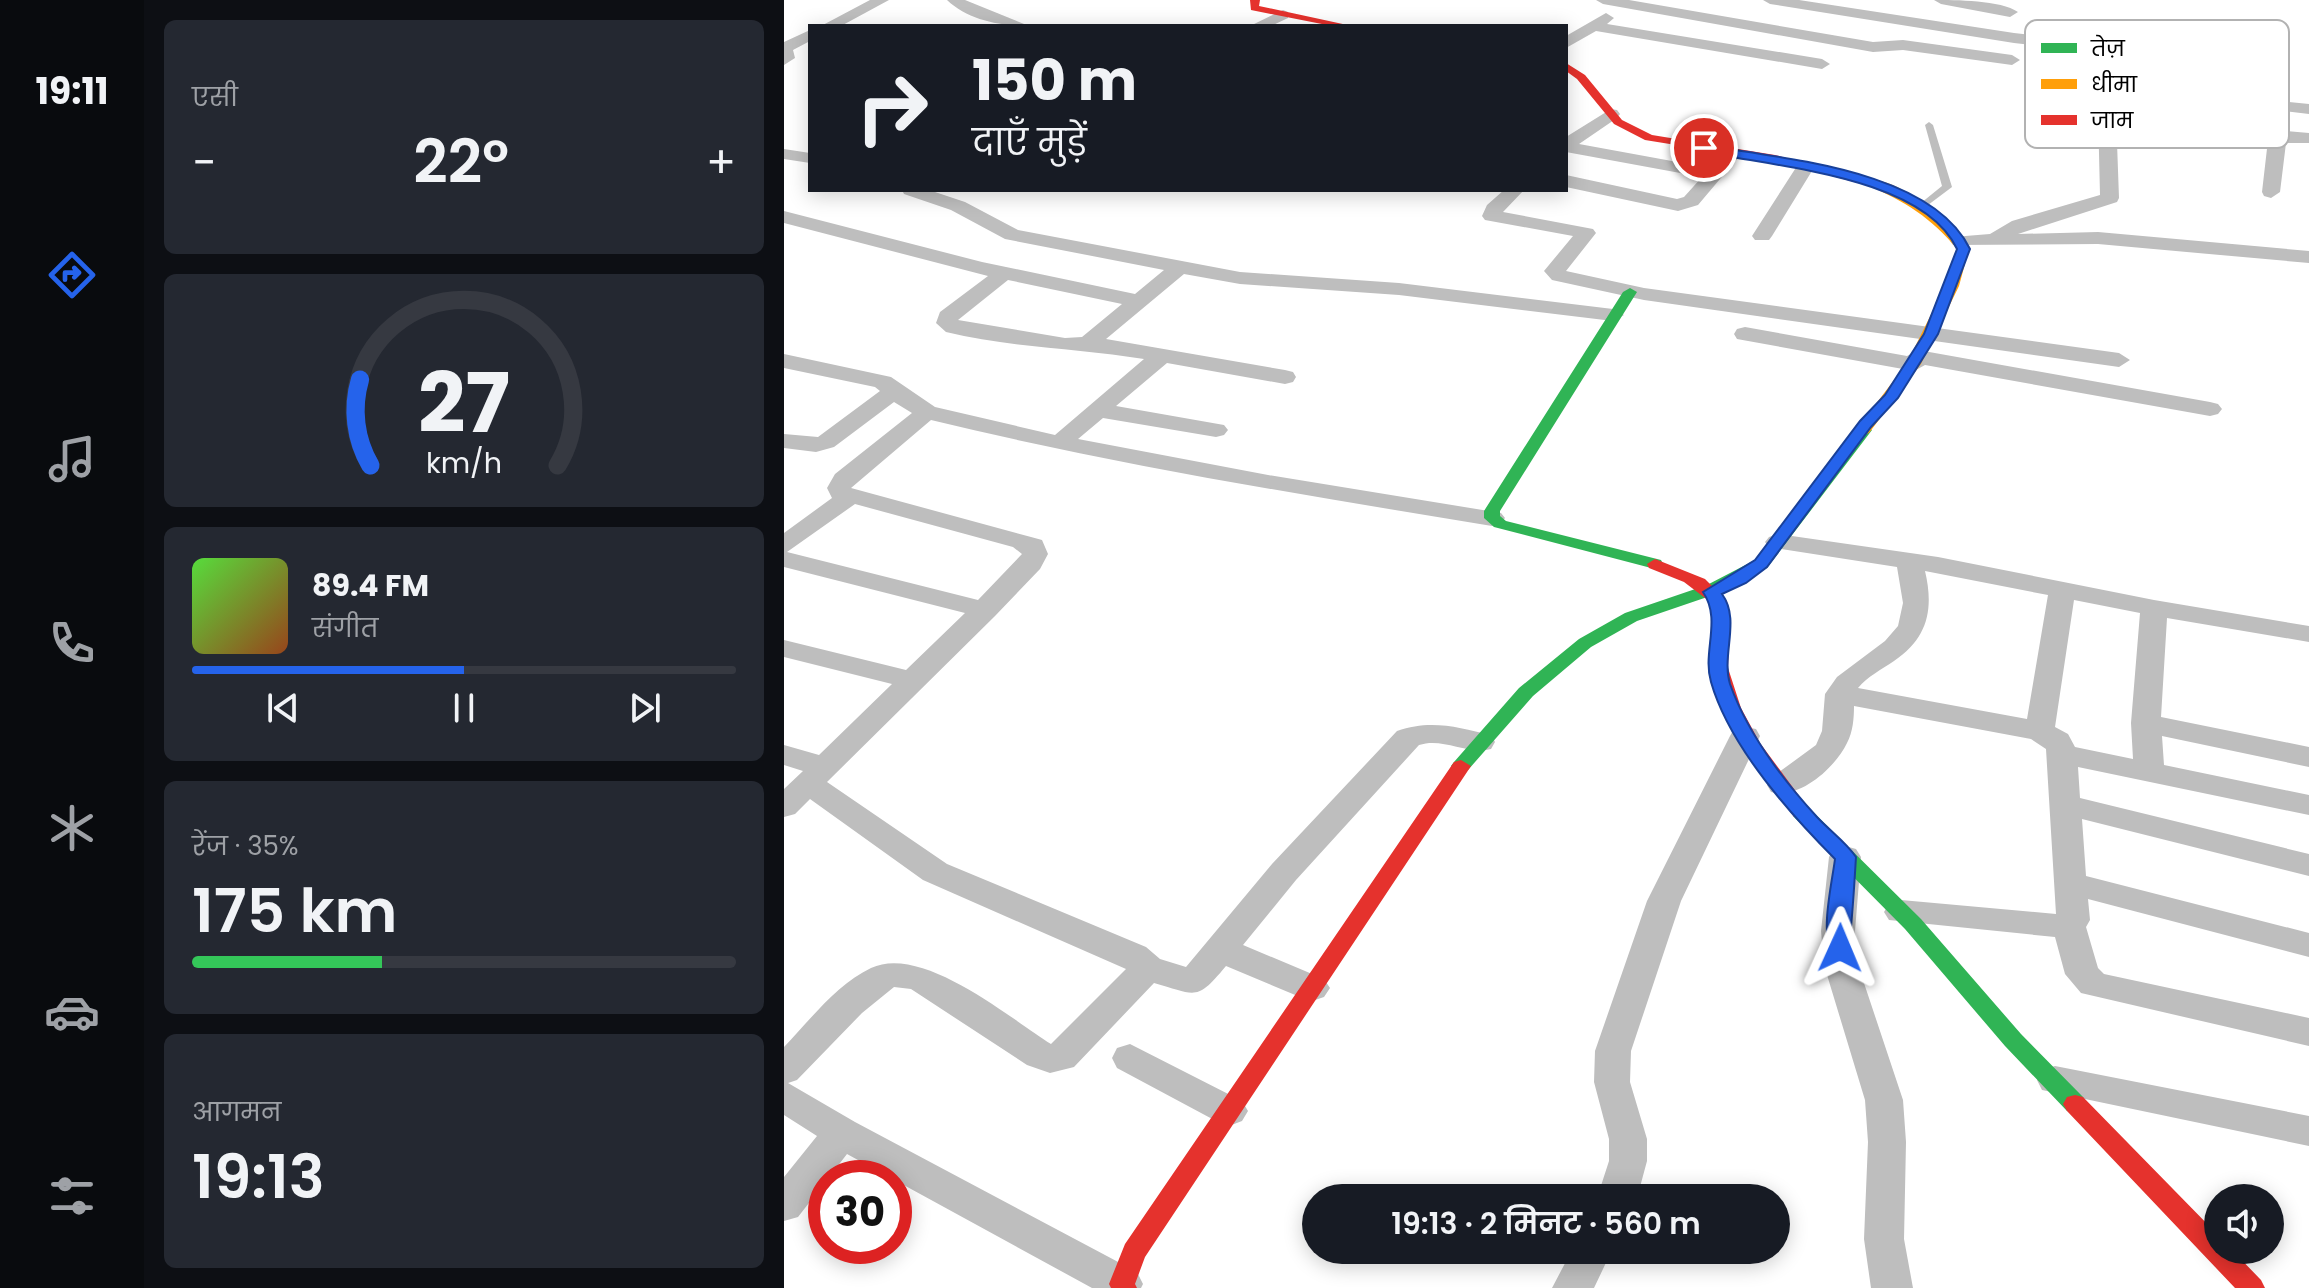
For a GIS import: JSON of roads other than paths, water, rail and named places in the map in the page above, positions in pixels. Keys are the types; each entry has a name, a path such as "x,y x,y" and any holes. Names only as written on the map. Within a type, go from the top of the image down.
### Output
{"street":[{"path":"833,24 882,0"},
{"path":"954,0 985,16 1014,24"},
{"path":"1255,0 1254,8 1335,24"},
{"path":"1603,0 1631,2 1873,47 1903,45 2012,60"},
{"path":"1770,0 2025,39"},
{"path":"1941,0 2010,12"},
{"path":"1568,42 1631,2"},
{"path":"1263,24 1283,15"},
{"path":"1593,26 1822,64"},
{"path":"785,55 785,48 808,36"},
{"path":"784,1096 842,1133 1123,1286 1134,1252 1480,742 1551,667 1583,642 1631,617 1712,592 1740,579 1761,564 1916,361 1931,334 1963,249 1955,232 1924,205 1868,182 1806,166 1649,138 1630,131 1611,114 1578,72 1568,67"},
{"path":"2289,107 2309,109"},
{"path":"1568,145 1611,114"},
{"path":"2289,136 2309,138"},
{"path":"1568,146 1714,174"},
{"path":"1960,241 2006,233 2110,198 2108,148"},
{"path":"2271,192 2276,148"},
{"path":"1568,181 1678,205 1691,201 1733,153"},
{"path":"784,154 808,158"},
{"path":"1762,236 1806,166"},
{"path":"917,192 958,206 1012,235 1264,282 1399,289 1613,315"},
{"path":"1513,192 1494,209 1492,216 1586,233 1557,265 1556,275 1630,292 2119,360"},
{"path":"784,217 1005,272 1139,301"},
{"path":"2006,233 2309,257"},
{"path":"1088,343 1180,267"},
{"path":"1005,272 948,317 947,323 954,327 1065,345 1088,343 1285,377"},
{"path":"1492,518 1492,511 1630,292"},
{"path":"1745,334 2210,409"},
{"path":"1059,443 1163,355"},
{"path":"787,364 883,382 927,412 1059,443 1268,482 1492,518 1500,524 1665,567 1712,592 1720,604 1718,665 1721,683 1745,736 1809,822 1901,912 2051,1079 2252,1288"},
{"path":"784,441 816,445 826,442 894,391"},
{"path":"1098,410 1216,430"},
{"path":"784,807 985,610 1031,563 1035,554 1033,546 841,493 839,488 844,479 927,412"},
{"path":"784,545 849,497"},
{"path":"1778,542 1909,561 2309,634"},
{"path":"784,559 985,610"},
{"path":"1782,785 1831,750 1838,731 1840,694 1860,669 1902,640 1915,621 1917,594 1909,561"},
{"path":"1901,912 2068,925 2073,920 2075,911 2066,805 2050,743 2062,590"},
{"path":"2149,772 2146,723 2154,608"},
{"path":"784,648 913,681"},
{"path":"1840,694 2050,743 2149,772 2309,805"},
{"path":"2146,723 2309,757"},
{"path":"784,755 818,776 935,872 1134,956 1149,969 1188,982 1194,981 1284,872 1408,738 1418,733 1435,733 1480,742"},
{"path":"1621,1184 1628,1161 1628,1139 1612,1082 1613,1051 1664,901 1745,736"},
{"path":"2066,805 2309,865"},
{"path":"1845,857 1838,931 1841,965 1884,1100 1887,1142 1884,1239 1892,1288"},
{"path":"2073,884 2309,945"},
{"path":"2068,925 2082,974 2093,984 2309,1032"},
{"path":"1220,949 1312,988"},
{"path":"784,1070 883,977 901,973 922,979 1050,1059 1070,1051 1149,969"},
{"path":"1130,1058 1229,1111"},
{"path":"2051,1079 2309,1131"},
{"path":"784,1205 842,1133"},
{"path":"1573,1288 1585,1264"}],"lane":[{"path":"1924,205 1944,191 1929,125"}]}
